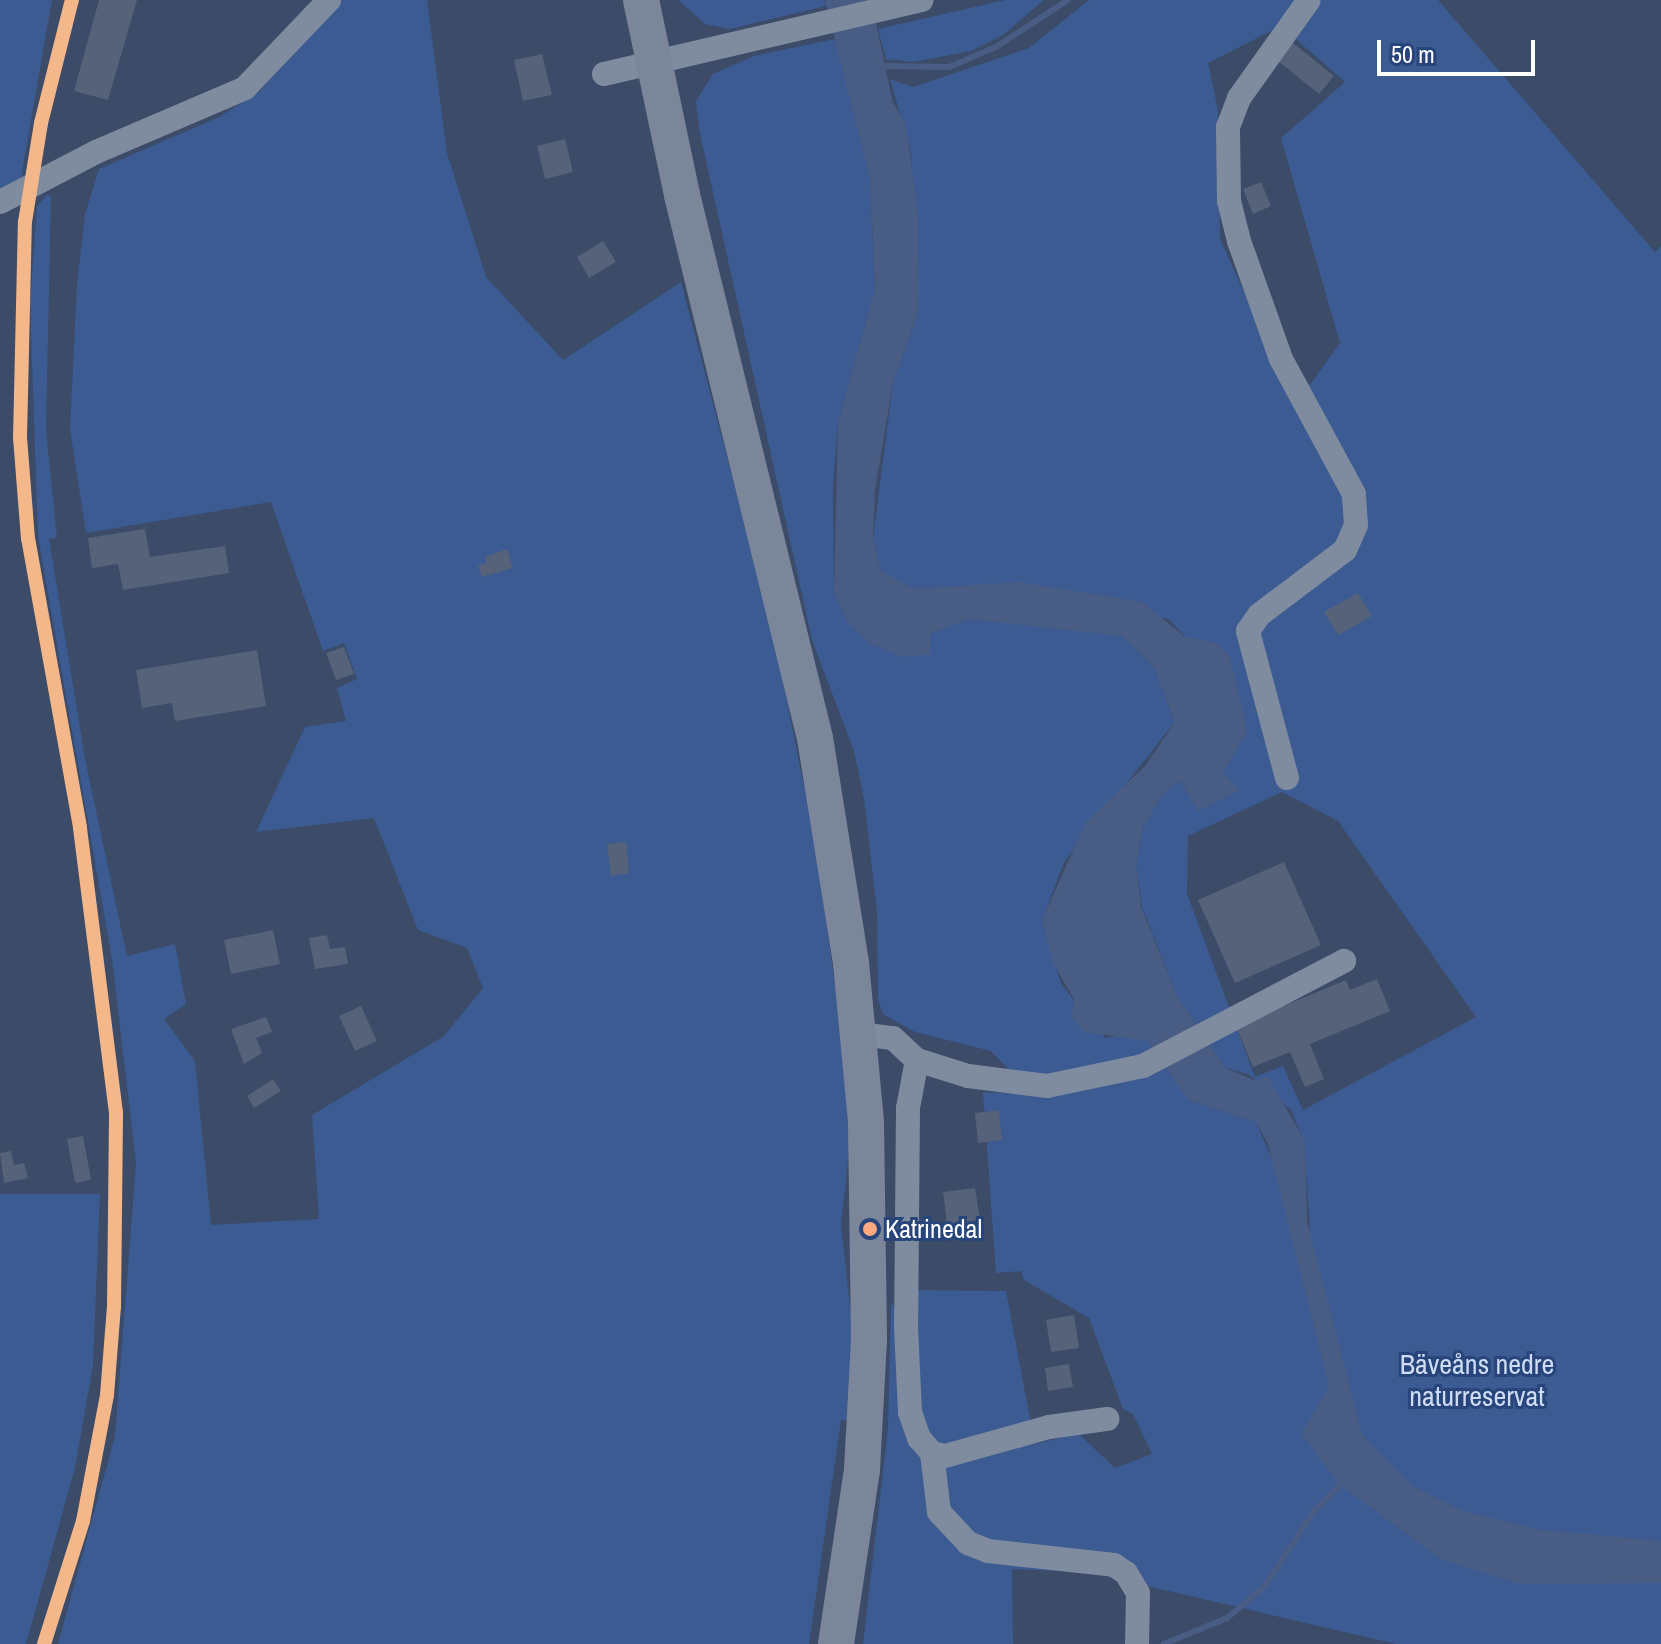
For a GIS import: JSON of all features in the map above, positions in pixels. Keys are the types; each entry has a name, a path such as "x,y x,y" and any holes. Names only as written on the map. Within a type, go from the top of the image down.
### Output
{"street":[{"path":"0,202 96,152 245,88 329,0"},
{"path":"641,0 653,62 815,738 859,1034 870,1229 869,1340 862,1470 836,1644"},
{"path":"604,74 823,20 921,0"},
{"path":"1287,778 1248,631 1259,615 1345,550 1356,525 1354,494 1281,359 1239,241 1229,201 1228,127 1245,88 1309,0"},
{"path":"859,1034 893,1038 917,1060 968,1076 1047,1086 1143,1066 1344,961"},
{"path":"917,1060 908,1108 906,1327 910,1412 932,1453 939,1512 968,1543 988,1551 1114,1565 1138,1593 1137,1644"},
{"path":"932,1453 945,1456 1049,1427 1107,1419"}],"green space":[{"path":"0,0 52,0 21,178 0,192"},
{"path":"343,0 427,0 447,153 486,277 563,360 681,282 773,631 815,841 837,1000 850,1143 841,1224 854,1342 849,1421 841,1420 809,1644 58,1644 115,1436 136,1163 112,959 38,536 30,303 37,207 46,195 51,196 46,430 57,538 49,539 85,759 127,956 175,944 186,1004 164,1019 195,1061 211,1225 319,1219 312,1115 444,1036 483,988 467,948 418,930 374,818 256,832 305,727 346,721 337,688 357,679 344,643 323,651 271,502 86,533 70,429 77,284 85,214 99,169 219,117 259,92"},
{"path":"678,0 824,0 826,6 730,29 705,24"},
{"path":"1005,0 1044,0 1003,35 971,51 913,62 886,59 878,29"},
{"name":"Bäveåns nedre naturreservat","path":"1089,0 1438,0 1655,252 1661,246 1661,1644 1396,1644 1087,1572 1012,1569 1013,1644 863,1644 888,1428 891,1302 900,1317 921,1459 943,1464 1079,1434 1115,1468 1152,1454 1133,1414 1123,1409 1089,1318 1024,1280 1021,1271 996,1273 983,1092 1015,1094 1014,1075 991,1051 915,1032 883,1014 878,999 877,911 864,799 854,751 812,640 699,129 696,101 713,74 754,56 835,39 862,135 870,177 875,291 838,423 833,486 834,592 848,623 869,643 930,634 968,619 1062,627 1122,636 1154,667 1175,722 1064,862 1042,921 1061,984 1105,1038 1130,1034 1148,1041 1162,1062 1227,1110 1256,1122 1282,1182 1296,1236 1310,1232 1304,1141 1291,1110 1248,1074 1225,1068 1178,998 1142,907 1136,865 1143,827 1163,793 1180,780 1198,811 1247,731 1215,643 1185,637 1169,619 955,587 914,589 881,572 873,538 893,383 919,310 911,152 890,79 913,87 1029,48","holes":["1281,26 1345,82 1281,138 1340,343 1304,393 1273,356 1220,239 1218,110 1208,63","1282,792 1338,821 1476,1017 1303,1110 1283,1066 1255,1077 1187,894 1188,836"]},
{"path":"0,1194 100,1194 93,1365 75,1468 26,1644 0,1644"},
{"path":"917,1290 1006,1291 1031,1424 939,1445 929,1436 919,1414"}],"shaded area":[{"path":"825,0 871,0 893,103 906,124 918,214 919,310 893,383 875,490 873,538 881,571 914,589 1019,582 1142,602 1185,637 1216,643 1230,657 1247,731 1223,773 1240,790 1198,811 1180,780 1163,793 1143,827 1136,865 1141,907 1178,998 1225,1068 1254,1080 1268,1077 1305,1141 1307,1221 1362,1435 1414,1487 1463,1511 1541,1530 1661,1541 1661,1583 1520,1584 1441,1559 1340,1485 1302,1434 1329,1386 1268,1144 1256,1122 1188,1100 1148,1041 1084,1032 1072,1017 1074,999 1053,963 1042,920 1086,822 1146,765 1175,722 1154,667 1122,636 968,619 930,634 930,654 903,657 869,643 848,623 834,592 838,423 875,290 870,177"}],"building":[{"path":"99,0 137,0 108,100 74,91"},
{"path":"1293,43 1334,76 1319,94 1278,61"},
{"path":"542,54 552,95 523,101 514,60"},
{"path":"565,139 573,172 545,179 537,146"},
{"path":"1261,182 1271,206 1253,214 1243,189"},
{"path":"603,241 616,262 589,278 577,257"},
{"path":"145,529 150,557 225,546 229,573 123,590 118,564 92,568 88,538"},
{"path":"507,549 513,568 482,577 478,566 486,563 485,557"},
{"path":"1358,593 1372,616 1338,635 1324,612"},
{"path":"344,647 354,674 336,680 326,653"},
{"path":"257,650 266,706 175,721 172,703 142,708 136,670"},
{"path":"626,842 629,873 611,876 607,844"},
{"path":"1284,862 1321,945 1235,983 1198,900"},
{"path":"273,930 280,964 231,974 224,940"},
{"path":"327,935 330,949 345,947 348,964 315,969 309,938"},
{"path":"1377,979 1390,1011 1310,1044 1324,1079 1305,1087 1290,1052 1253,1067 1236,1026 1346,980 1350,990"},
{"path":"361,1006 377,1041 355,1051 339,1016"},
{"path":"266,1017 272,1032 256,1038 262,1053 244,1064 231,1029"},
{"path":"273,1079 281,1091 254,1108 247,1096"},
{"path":"999,1110 1002,1140 978,1143 975,1113"},
{"path":"83,1136 91,1180 75,1183 67,1139"},
{"path":"11,1151 14,1165 24,1163 28,1178 4,1183 0,1153"},
{"path":"975,1188 980,1220 947,1224 943,1192"},
{"path":"1074,1315 1079,1348 1051,1352 1046,1320"},
{"path":"1069,1364 1073,1387 1048,1391 1045,1368"}],"waterway":[{"path":"882,66 949,67 996,47 1068,0"},
{"path":"1164,1644 1227,1618 1265,1586 1314,1511 1343,1482"}],"transit line":[{"path":"44,1644 83,1521 107,1395 114,1307 116,1113 80,827 28,539 20,438 25,222 41,123 72,0"}],"place":[{"name":"Katrinedal","path":"870,1229"}]}
